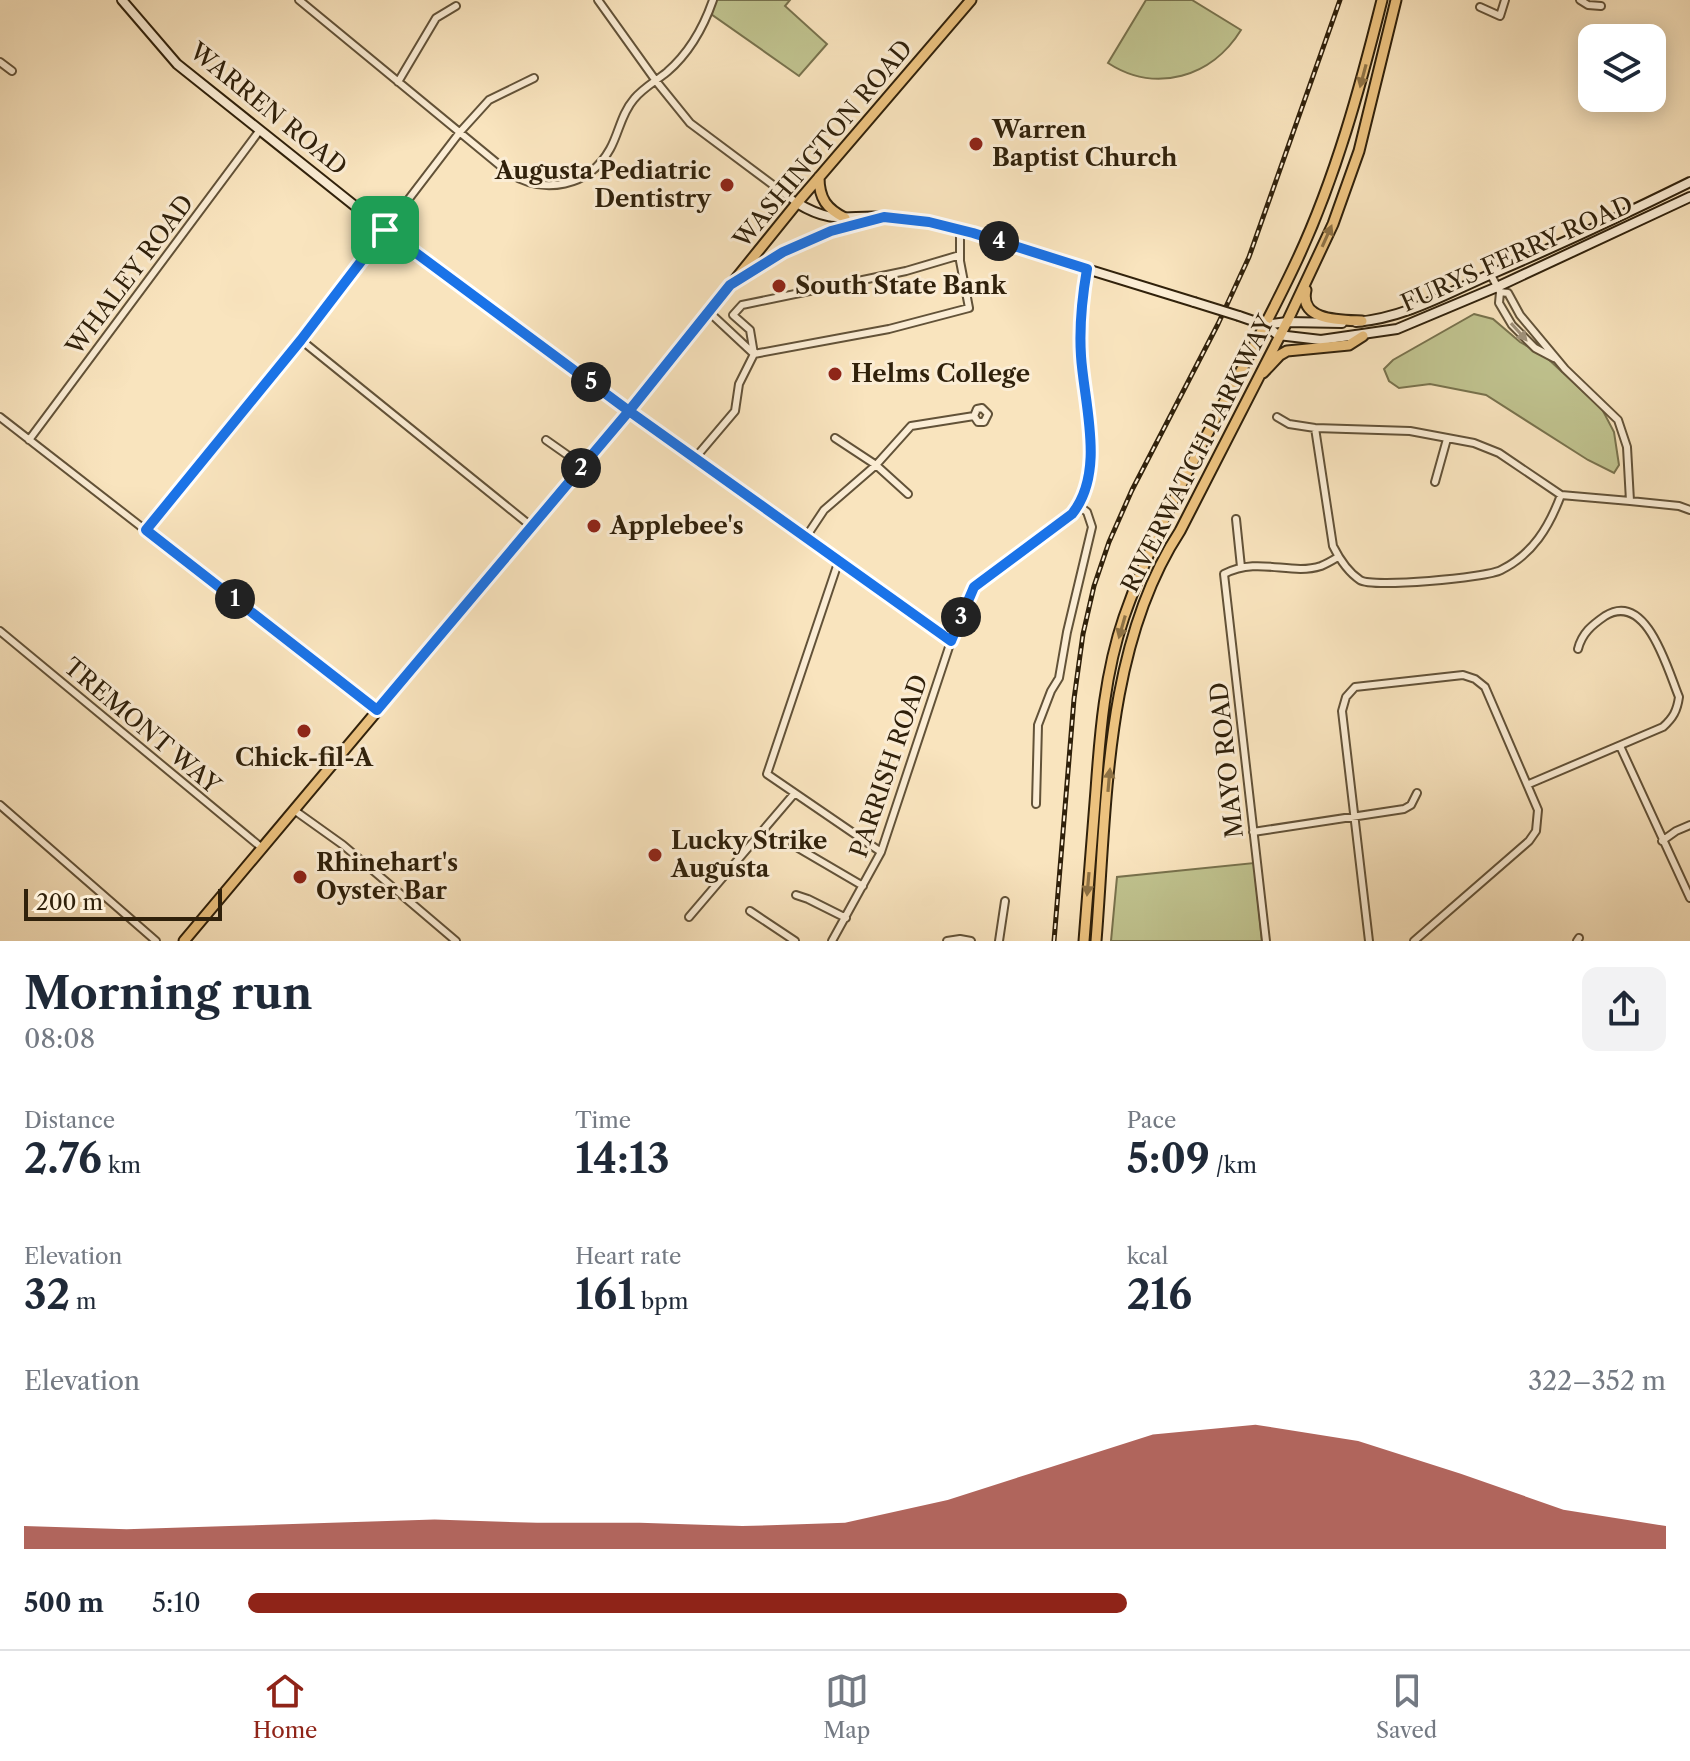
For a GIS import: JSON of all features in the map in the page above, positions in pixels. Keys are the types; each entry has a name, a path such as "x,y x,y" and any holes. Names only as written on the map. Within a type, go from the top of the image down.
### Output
{"main road":[{"name":"WARREN ROAD","path":"122,0 177,64 385,230 629,411"},
{"name":"WASHINGTON ROAD","path":"184,941 629,411 797,203 971,0"},
{"name":"RIVERWATCH PARKWAY","path":"1084,941 1100,732 1123,619 1171,503 1299,257 1330,178 1360,86 1382,0"},
{"name":"RIVERWATCH PARKWAY","path":"1096,941 1113,737 1130,648 1145,600 1164,555 1180,531 1309,278 1347,188 1396,0"},
{"path":"819,177 824,203 831,211 845,218"},
{"name":"FURYS FERRY ROAD","path":"1265,325 1287,322 1323,325 1392,316 1553,248 1690,182"},
{"name":"FURYS FERRY ROAD","path":"797,203 826,218 884,217 929,222 960,230 1239,316 1265,325 1278,335 1321,340 1363,336 1422,320 1498,290 1690,197"},
{"path":"730,285 783,252 831,231 884,217"},
{"path":"1309,278 1303,301 1306,307 1330,319 1362,321"},
{"path":"1253,385 1287,351 1349,345 1363,336"}],"street":[{"path":"299,0 522,181 542,185 564,185 579,180 592,170 609,150 630,103 670,70 705,26 713,0"},
{"path":"598,0 690,123 797,203"},
{"path":"1480,7 1500,16 1505,0"},
{"path":"1580,0 1588,5 1601,6"},
{"path":"398,82 436,18 456,6"},
{"path":"0,62 12,71"},
{"path":"146,530 301,340 460,132 489,100 534,78"},
{"name":"WHALEY ROAD","path":"29,440 260,130"},
{"path":"754,354 889,329 969,308 960,255 960,230"},
{"path":"696,457 735,411 739,384 754,354 750,330 733,315 742,305 906,271 960,255"},
{"path":"1036,804 1038,725 1059,678 1092,527 1087,512 1079,506 1087,479 1090,450 1081,337 1087,269"},
{"path":"1491,275 1498,290 1499,303 1512,325 1535,348 1557,359"},
{"path":"1498,290 1508,293 1520,315 1557,359 1618,420 1627,447 1630,501"},
{"path":"709,312 754,354"},
{"path":"301,340 531,526"},
{"path":"629,411 951,641"},
{"path":"806,537 824,510 876,465 911,426 974,416"},
{"path":"0,417 377,710"},
{"path":"1277,417 1289,424 1315,428 1410,431 1474,443 1499,453 1561,495 1679,506 1690,510"},
{"path":"1315,428 1330,532 1338,557 1361,581 1375,584 1498,572 1518,559 1540,538 1550,524 1561,495"},
{"path":"835,438 876,465 908,494"},
{"path":"1435,482 1447,439"},
{"path":"546,440 583,466"},
{"name":"PARRISH ROAD","path":"832,941 881,852 951,641 974,587 1079,506"},
{"path":"1236,519 1241,567 1319,567 1338,557"},
{"path":"839,560 767,774 881,852"},
{"name":"MAYO ROAD","path":"1241,567 1224,574 1266,941"},
{"path":"1529,784 1663,727 1678,708 1679,697 1648,626 1635,614 1623,610 1610,613 1581,637 1578,649"},
{"name":"TREMONT WAY","path":"0,631 262,848"},
{"path":"1369,941 1342,711 1346,697 1355,687 1463,675 1485,687 1529,784 1538,810 1536,831 1529,841 1414,941"},
{"path":"1620,746 1690,898"},
{"path":"1253,832 1404,809 1411,805 1417,793"},
{"path":"689,917 794,794"},
{"path":"0,805 156,941"},
{"path":"293,809 343,845 456,941"},
{"path":"1662,841 1690,825"},
{"path":"793,845 863,886"},
{"path":"796,895 846,918"},
{"path":"999,941 1005,901"},
{"path":"750,911 795,941"},
{"path":"947,941 971,941"}],"green space":[{"path":"715,0 790,0 785,6 827,44 799,76 711,14"},
{"path":"1146,0 1192,0 1241,30 1215,59 1182,76 1145,78 1126,72 1108,63"},
{"path":"1474,314 1493,319 1520,342 1546,357 1602,409 1614,432 1619,465 1614,473 1588,460 1486,395 1430,384 1399,388 1389,381 1384,369 1393,360"},
{"path":"1254,863 1262,941 1111,941 1117,877"}],"railway":[{"path":"1054,941 1074,699 1083,634 1094,586 1132,490 1249,257 1340,0"}],"place":[{"name":"Warren Baptist Church","path":"976,144"},
{"name":"Augusta Pediatric Dentistry","path":"727,185"},
{"name":"South State Bank","path":"779,286"},
{"name":"Helms College","path":"835,374"},
{"name":"Applebee's","path":"594,526"},
{"name":"Chick-fil-A","path":"304,731"},
{"name":"Lucky Strike Augusta","path":"655,855"},
{"name":"Rhinehart's Oyster Bar","path":"300,877"}],"route":[{"path":"385,230 301,340 146,530 377,710 629,411 951,641 974,587 1072,514 1082,499 1090,450 1081,356 1082,300 1087,269 929,222 884,217 831,231 783,252 730,285 629,411 385,230"}]}
